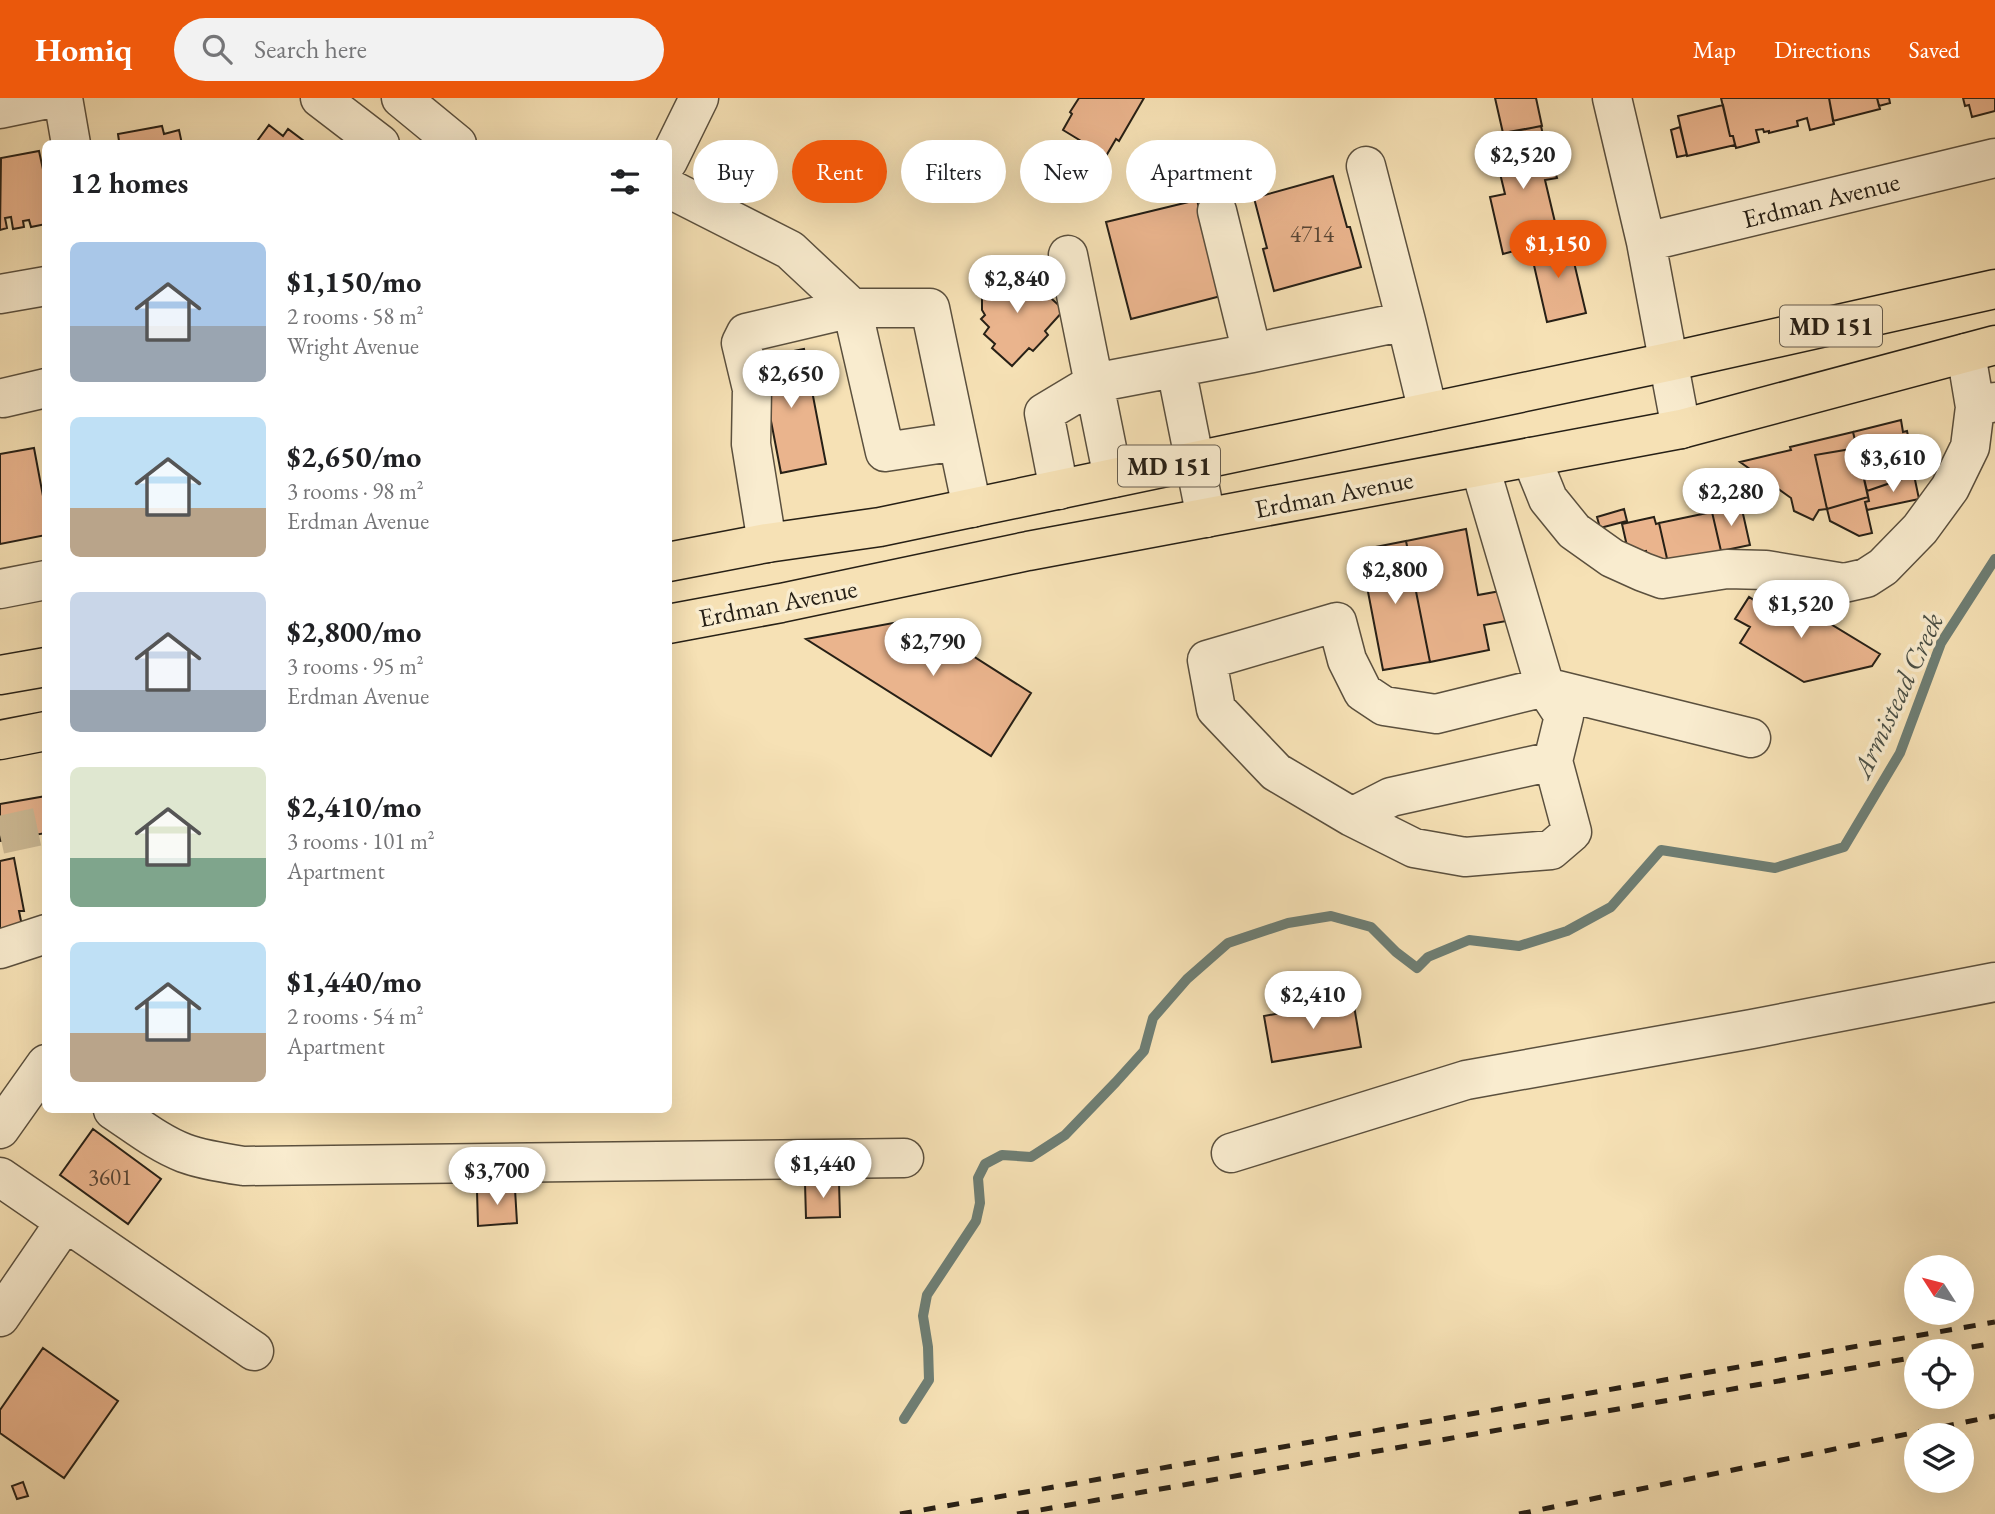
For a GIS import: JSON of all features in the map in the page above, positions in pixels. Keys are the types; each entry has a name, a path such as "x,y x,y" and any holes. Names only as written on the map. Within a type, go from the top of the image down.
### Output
{"main road":[{"name":"MD 151","path":"672,561 767,543 880,527 1668,362 1995,289"},
{"name":"Erdman Avenue","path":"672,623 1028,551 1681,429 1981,349"},
{"path":"0,675 42,668"},
{"path":"0,740 42,732"}],"street":[{"path":"0,109 53,98"},
{"path":"63,98 70,140"},
{"path":"320,98 375,140"},
{"path":"401,98 452,140"},
{"path":"672,153 699,98"},
{"path":"1612,98 1646,243 1681,429"},
{"name":"Erdman Avenue","path":"1646,243 1995,158"},
{"path":"1366,166 1428,412"},
{"path":"672,190 790,250 852,307 885,452 958,441"},
{"path":"1217,211 1252,354"},
{"path":"1068,255 1113,478"},
{"path":"0,294 42,287"},
{"path":"767,543 751,444 752,389 741,343 746,333 852,307 930,308 972,508"},
{"path":"1059,490 1044,413 1094,383 1252,354 1406,321"},
{"path":"1531,457 1548,499 1574,531 1612,558 1662,579 1727,569 1766,570 1844,583 1866,578 1883,567 1920,529 1950,488 1970,447 1985,404 1981,349"},
{"path":"1176,368 1206,518"},
{"path":"4,398 42,389"},
{"path":"1480,467 1545,687 1564,716 1553,761 1572,832 1551,850 1465,857 1414,848 1352,817 1276,772 1216,709 1207,660 1337,622 1347,660 1363,692 1384,706 1436,714 1545,687 1751,738"},
{"path":"0,589 42,581"},
{"path":"1352,817 1391,797 1553,761"},
{"path":"0,949 42,935"},
{"path":"1231,1153 1466,1080 1995,982"},
{"path":"0,1129 42,1068"},
{"path":"118,1113 160,1141 185,1153 244,1166 904,1158"},
{"path":"0,1177 254,1350"},
{"path":"0,1317 65,1222"}],"building":[{"path":"1079,98 1144,98 1119,141 1116,139 1112,146 1112,140 1080,140 1063,130 1072,114 1070,112"},
{"path":"1495,98 1536,98 1542,126 1503,133"},
{"path":"1721,98 1829,98 1834,124 1810,130 1807,118 1797,121 1798,126 1769,133 1763,129 1756,130 1759,142 1736,148 1733,136 1730,136"},
{"path":"1829,98 1877,98 1880,109 1833,121"},
{"path":"1877,98 1889,98 1890,103 1879,106"},
{"path":"1963,98 1995,98 1995,111 1972,117 1969,105 1965,106"},
{"path":"1723,105 1730,136 1733,136 1735,145 1687,156 1678,116"},
{"path":"269,125 283,136 288,129 303,140 258,140"},
{"path":"162,126 164,134 179,130 181,140 119,140 118,134"},
{"path":"1541,126 1547,153 1540,155 1542,167 1553,164 1557,178 1545,180 1559,239 1503,254 1490,197 1505,194 1491,136"},
{"path":"1680,127 1687,155 1677,157 1671,130"},
{"path":"39,151 42,165 42,225 31,227 29,220 23,221 24,227 13,229 11,217 5,218 7,228 0,230 1,158"},
{"path":"1333,176 1361,267 1274,291 1255,203 1276,203 1276,192"},
{"path":"1185,203 1198,203 1221,296 1131,319 1106,222"},
{"path":"1568,237 1586,313 1547,322 1530,248"},
{"path":"998,270 1011,281 1018,272 1064,310 1045,331 1048,335 1033,351 1029,348 1012,366 992,348 995,344 984,334 989,327 981,319 985,315 982,310 982,289"},
{"path":"804,349 826,464 781,473 771,421 764,423 758,358"},
{"path":"1901,420 1903,432 1907,431 1916,474 1867,491 1853,432"},
{"path":"1853,432 1857,448 1815,455 1827,509 1819,510 1813,520 1794,511 1791,498 1740,462 1791,450 1790,447"},
{"path":"34,448 42,491 42,536 0,544 0,454"},
{"path":"1857,448 1868,497 1827,509 1815,455"},
{"path":"1914,475 1919,499 1867,510 1867,491"},
{"path":"1868,497 1869,501 1865,502 1872,533 1859,536 1830,521 1827,509"},
{"path":"1741,505 1750,545 1721,551 1712,512"},
{"path":"1624,509 1627,521 1600,528 1597,517"},
{"path":"1712,512 1721,551 1668,563 1659,523"},
{"path":"1654,517 1656,524 1659,523 1668,563 1649,567 1646,551 1629,555 1622,524"},
{"path":"1466,529 1478,595 1506,590 1512,620 1484,625 1489,650 1430,662 1406,541"},
{"path":"1406,541 1430,662 1383,670 1360,550"},
{"path":"1773,589 1880,654 1872,666 1804,682 1740,643 1750,627 1735,619 1749,597 1763,606"},
{"path":"915,619 1031,693 991,756 806,639"},
{"path":"42,797 42,834 0,841 0,804"},
{"path":"14,858 24,911 19,911 22,926 0,930 0,861"},
{"path":"1353,1000 1361,1047 1272,1062 1264,1016"},
{"path":"93,1129 161,1179 128,1224 60,1175"},
{"path":"839,1182 840,1217 806,1218 805,1183"},
{"path":"515,1189 517,1223 478,1226 477,1191"},
{"path":"43,1348 118,1401 64,1478 0,1433 0,1410"},
{"path":"23,1482 28,1496 17,1499 12,1486"}],"waterway":[{"name":"Armistead Creek","path":"904,1419 929,1380 923,1316 927,1295 976,1221 980,1203 978,1178 985,1164 1002,1155 1031,1157 1065,1135 1144,1051 1153,1018 1187,979 1228,943 1288,923 1331,916 1371,927 1417,968 1428,957 1469,940 1519,946 1567,931 1611,907 1661,850 1775,868 1844,847 1900,753 1941,643 1995,559"}],"tunnel":[{"path":"0,835 42,826"}],"railway":[{"path":"900,1514 1995,1322"},
{"path":"1974,1347 1995,1343"},
{"path":"1017,1514 1904,1359"},
{"path":"1519,1514 1995,1416"}]}
